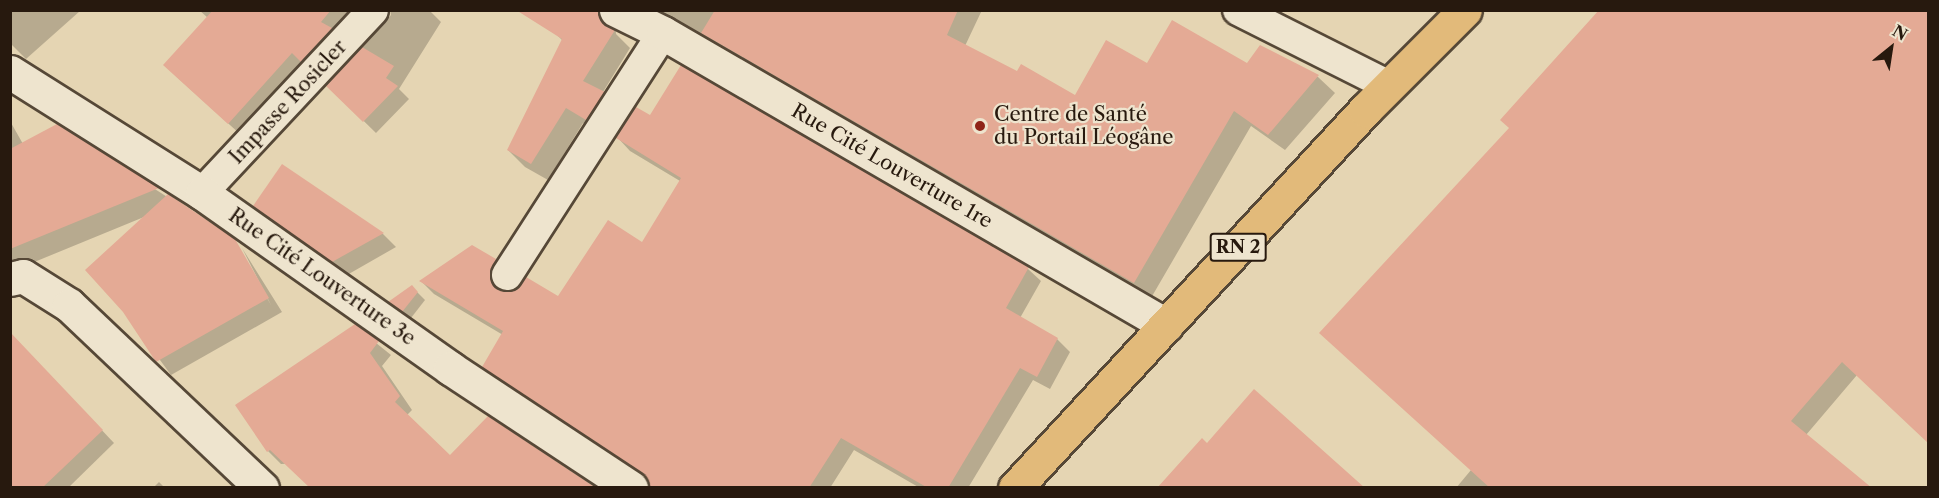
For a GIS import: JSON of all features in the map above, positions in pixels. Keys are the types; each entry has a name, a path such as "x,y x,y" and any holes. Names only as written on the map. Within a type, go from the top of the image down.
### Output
{"main road":[{"name":"RN 2","path":"1016,488 1389,86 1465,10"}],"street":[{"name":"Rue Cité Louverture 1re","path":"616,10 663,33 1166,326"},
{"name":"Rue Cité Louverture 3e","path":"10,72 202,193 441,361 630,488"},
{"path":"17,277 69,305 262,488"}],"lane":[{"name":"Impasse Rosicler","path":"202,193 373,10"},
{"path":"1238,10 1389,86"},
{"path":"507,275 663,33"}],"building":[{"path":"213,10 331,10 321,22 332,28 301,62 292,53 228,124 163,65"},
{"path":"516,10 597,10 601,21 615,30 583,81 605,92 586,120 566,108 531,164 507,150 562,39"},
{"path":"715,10 958,10 947,35 1017,71 1021,64 1075,95 1106,40 1147,63 1172,20 1247,63 1260,45 1319,75 1268,135 1234,111 1134,283 701,33"},
{"path":"1599,10 1929,10 1929,444 1842,362 1791,421 1872,488 1490,488 1319,333 1509,128 1500,120"},
{"path":"362,47 394,66 386,78 398,86 363,122 326,86"},
{"path":"681,65 1029,267 1006,308 1058,338 1037,377 1020,368 948,488 928,488 841,438 809,488 649,488 641,472 482,367 503,331 419,281 472,245 496,259 490,275 498,290 514,291 526,277 558,296 608,220 642,242 681,178 616,138 636,107 650,115"},
{"path":"57,124 159,188 10,249 10,149"},
{"path":"282,164 384,233 332,262 253,206"},
{"path":"168,194 235,239 269,298 156,362 123,312 85,270"},
{"path":"412,285 418,292 402,312 388,302"},
{"path":"355,324 379,341 370,353 400,396 395,402 450,455 488,416 596,488 310,488 270,450 267,452 235,405"},
{"path":"10,332 103,430 42,488 10,488"},
{"path":"1254,389 1365,488 1157,488 1202,438 1207,443"}],"place":[{"name":"Centre de Santé du Portail Léogâne","path":"980,126"}]}
